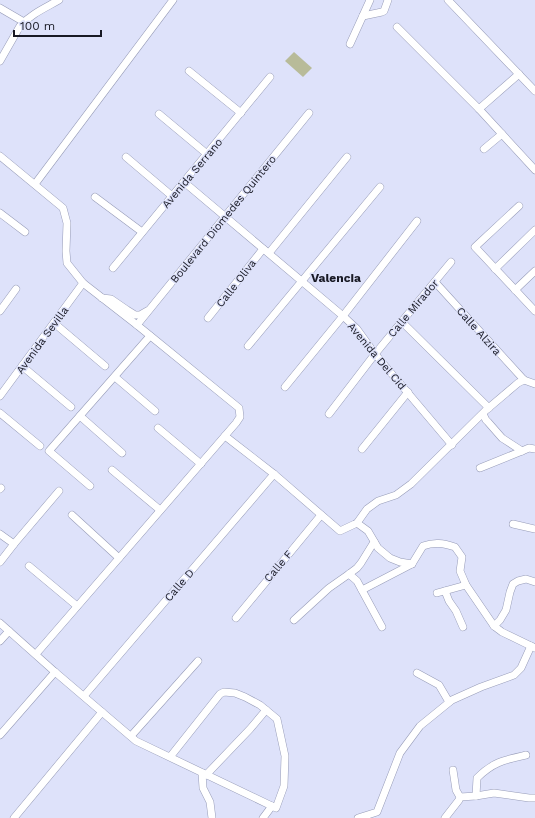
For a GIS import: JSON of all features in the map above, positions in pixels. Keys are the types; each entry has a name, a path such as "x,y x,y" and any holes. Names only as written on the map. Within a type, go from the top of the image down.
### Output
{"street":[{"path":"0,61 20,26 30,16 59,0"},
{"path":"35,184 173,0"},
{"path":"350,44 370,0"},
{"path":"363,16 384,11 388,0"},
{"path":"448,0 535,91"},
{"path":"0,8 24,22"},
{"path":"397,27 479,109 535,170"},
{"path":"188,71 241,113"},
{"path":"479,109 520,74"},
{"name":"Avenida Serrano","path":"113,268 270,77"},
{"name":"Boulevard Diomedes Quintero","path":"137,325 309,113"},
{"path":"159,114 207,154"},
{"path":"484,149 502,134"},
{"path":"0,156 63,208 67,223 67,263 83,283 239,408 240,417 36,654"},
{"path":"126,157 172,196"},
{"name":"Calle Oliva","path":"208,318 347,157"},
{"name":"Avenida Del Cid","path":"184,182 357,329 375,354 452,445"},
{"path":"248,346 380,187"},
{"path":"95,197 142,232"},
{"path":"519,206 475,247 535,311"},
{"path":"0,213 25,232"},
{"path":"285,387 343,316 417,221"},
{"path":"495,269 535,230"},
{"name":"Calle Mirador","path":"329,414 375,354 451,262"},
{"path":"515,290 535,271"},
{"name":"Calle Alzira","path":"435,282 524,380"},
{"name":"Avenida Sevilla","path":"0,396 83,283"},
{"path":"0,311 16,289"},
{"path":"102,298 111,298 135,315 140,315 147,311"},
{"path":"402,322 489,408"},
{"path":"54,323 105,366"},
{"path":"90,486 49,451 150,336"},
{"path":"22,366 71,406"},
{"path":"115,377 155,411"},
{"path":"225,436 274,474 340,531 357,523 367,509 378,501 396,496 452,445 489,408 518,383 524,380 535,384"},
{"path":"362,448 408,392"},
{"path":"0,413 40,446"},
{"path":"483,414 486,420 502,438 522,451"},
{"path":"80,416 122,453"},
{"path":"158,428 200,464"},
{"path":"480,468 529,448 535,449"},
{"path":"112,470 160,510"},
{"name":"Calle D","path":"84,696 274,474"},
{"path":"0,562 59,491"},
{"path":"72,515 119,558"},
{"name":"Calle F","path":"236,618 321,515"},
{"path":"357,523 368,531 378,548 390,558 400,562 412,564"},
{"path":"513,524 535,529"},
{"path":"0,534 14,544"},
{"path":"294,620 329,588 349,574 361,563 374,542"},
{"path":"358,818 377,812 400,753 420,726 449,702 481,687 514,675 521,668 533,647 502,632 494,626 466,585 460,571 462,557 455,546 431,543 423,546 412,564 362,590"},
{"path":"29,566 77,606"},
{"path":"349,574 357,581 382,627"},
{"path":"494,626 506,610 513,584 526,579 535,582"},
{"path":"437,593 466,585"},
{"path":"445,591 448,601 456,611 463,627"},
{"path":"0,623 136,741 276,808 284,786 285,756 277,719 260,705 245,697 235,693 224,692 220,694 170,757"},
{"path":"0,641 9,631"},
{"path":"130,736 198,661"},
{"path":"0,734 55,672"},
{"path":"417,673 439,685 449,702"},
{"path":"212,818 210,802 204,788 204,774 250,729 266,710"},
{"path":"14,818 102,712"},
{"path":"476,796 477,778 486,770 500,762 526,754"},
{"path":"453,770 456,790 460,797"},
{"path":"460,797 494,793 535,798"},
{"path":"445,818 460,797"},
{"path":"263,818 272,806"}],"green space":[{"path":"294,52 312,68 303,77 285,61"}],"district":[{"name":"Valencia","path":"336,278"}]}
